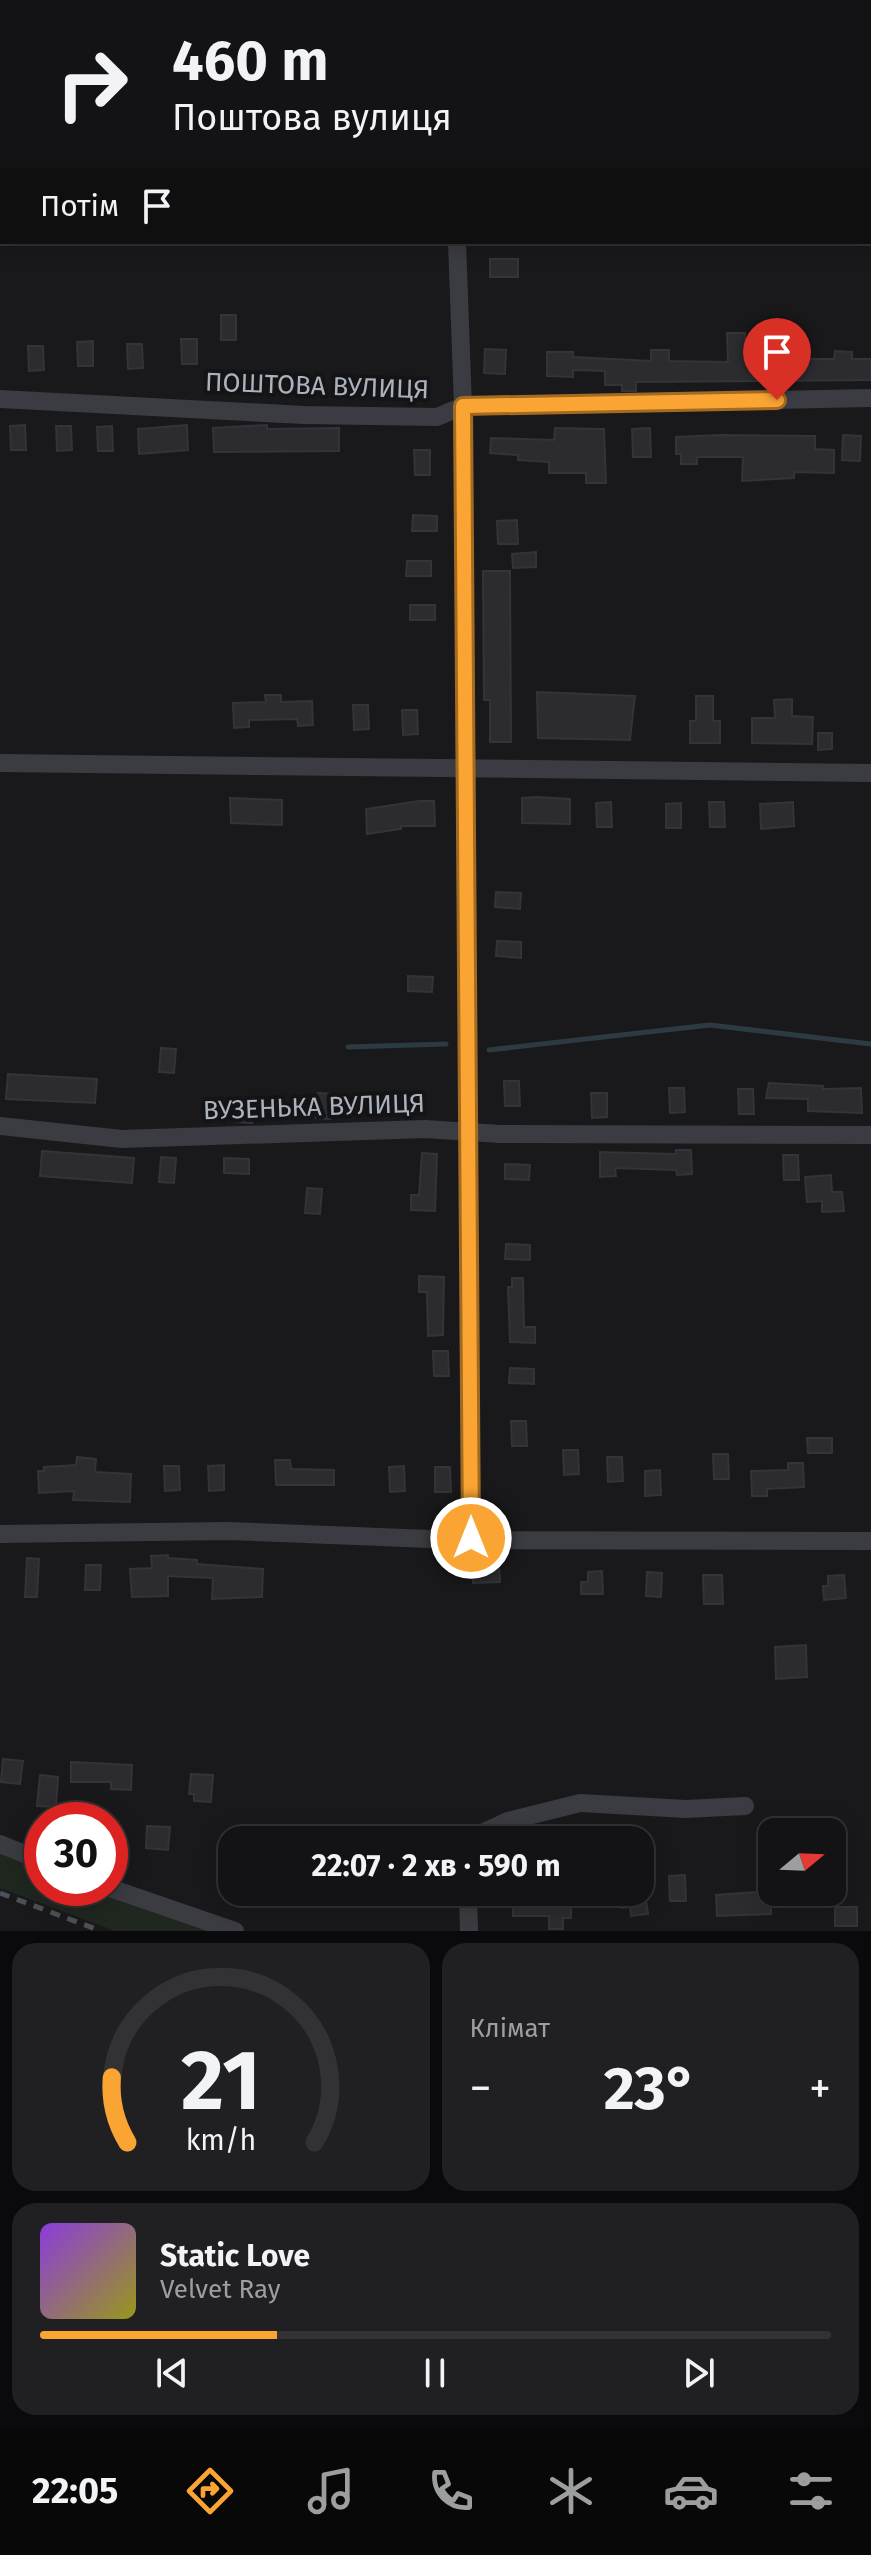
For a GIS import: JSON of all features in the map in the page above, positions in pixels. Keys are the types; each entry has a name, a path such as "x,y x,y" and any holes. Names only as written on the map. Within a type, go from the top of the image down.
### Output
{"street":[{"path":"457,244 463,406 471,1538"},
{"name":"ПОШТОВА ВУЛИЦЯ","path":"0,399 304,415 437,417 463,406 871,398"},
{"path":"0,763 464,771 871,773"},
{"name":"ВУЗЕНЬКА ВУЛИЦЯ","path":"0,1126 122,1139 468,1130 500,1134 871,1135"},
{"path":"0,1534 228,1531 455,1540 871,1541"},
{"path":"497,1826 580,1803 686,1809 745,1806"},
{"path":"0,1844 24,1854"},
{"path":"128,1894 235,1931"},
{"path":"468,1906 469,1931"}],"shaded area":[{"path":"0,1848 24,1858 24,1897 0,1888"},
{"path":"128,1900 158,1913 223,1931 115,1931 48,1906 128,1906"}],"building":[{"path":"490,259 518,259 518,277 490,277"},
{"path":"221,315 236,315 236,340 221,340"},
{"path":"727,333 745,333 745,353 781,353 782,359 834,359 835,351 852,352 852,359 871,359 871,380 636,382 636,391 622,391 622,385 605,385 605,371 573,370 573,377 547,376 547,352 573,352 573,357 651,361 651,350 669,350 669,361 728,362"},
{"path":"181,339 197,339 197,364 182,364"},
{"path":"93,341 93,366 78,366 77,342"},
{"path":"127,344 142,344 143,368 128,369"},
{"path":"28,346 43,346 44,370 29,371"},
{"path":"485,349 506,350 505,374 484,373"},
{"path":"25,425 26,450 11,450 10,426"},
{"path":"187,425 188,450 139,454 138,429"},
{"path":"267,425 267,429 339,428 339,451 214,452 213,428"},
{"path":"56,426 71,426 72,450 57,451"},
{"path":"112,426 113,451 98,451 97,427"},
{"path":"555,428 604,429 606,483 586,483 586,473 549,473 549,462 518,460 518,455 490,453 491,438 554,440"},
{"path":"650,428 651,457 633,457 632,429"},
{"path":"843,435 861,436 860,461 842,460"},
{"path":"815,436 815,449 834,450 834,473 794,472 794,478 742,481 743,457 697,457 697,464 681,464 681,454 676,454 676,437"},
{"path":"414,450 430,450 430,475 415,475"},
{"path":"413,515 437,516 437,531 412,531"},
{"path":"517,520 518,544 498,544 497,521"},
{"path":"536,552 536,567 513,568 512,554"},
{"path":"407,561 431,561 431,576 406,576"},
{"path":"483,571 510,571 511,742 490,742 490,700 484,700"},
{"path":"410,605 435,605 435,620 410,620"},
{"path":"537,692 635,696 630,740 538,738"},
{"path":"265,695 281,695 281,702 312,701 313,725 298,726 297,719 249,720 249,727 234,728 233,703 266,702"},
{"path":"696,696 713,696 713,721 720,721 720,743 690,743 690,721 696,721"},
{"path":"792,699 792,716 813,717 812,744 752,743 752,718 775,718 774,700"},
{"path":"353,705 368,705 369,729 354,730"},
{"path":"402,710 417,710 418,734 403,735"},
{"path":"818,733 832,733 832,749 818,750"},
{"path":"230,798 282,800 282,825 231,823"},
{"path":"522,798 570,799 570,824 522,823"},
{"path":"434,801 435,826 401,826 401,829 367,834 366,809"},
{"path":"611,802 612,827 597,827 596,803"},
{"path":"709,802 724,802 725,827 710,827"},
{"path":"793,802 794,826 761,829 760,804"},
{"path":"681,803 681,828 666,828 666,804"},
{"path":"496,892 521,893 520,909 495,907"},
{"path":"497,941 521,942 521,958 496,956"},
{"path":"408,976 433,977 432,992 408,991"},
{"path":"161,1048 176,1049 174,1073 159,1072"},
{"path":"8,1074 97,1079 95,1103 6,1099"},
{"path":"504,1081 519,1081 520,1106 505,1106"},
{"path":"769,1083 823,1086 823,1089 861,1088 862,1113 808,1111 808,1099 766,1098"},
{"path":"669,1088 684,1088 685,1112 670,1113"},
{"path":"738,1089 753,1089 754,1114 739,1114"},
{"path":"318,1093 333,1094 331,1119 316,1118"},
{"path":"591,1093 607,1093 607,1117 592,1118"},
{"path":"239,1098 254,1099 252,1123 237,1122"},
{"path":"676,1150 691,1150 692,1174 677,1175 676,1170 615,1168 616,1176 600,1177 600,1152 676,1154"},
{"path":"42,1151 134,1158 132,1183 40,1176"},
{"path":"422,1153 437,1154 435,1211 411,1210 411,1195 419,1195"},
{"path":"783,1155 798,1155 799,1180 784,1180"},
{"path":"161,1157 176,1158 174,1183 159,1182"},
{"path":"224,1158 249,1159 249,1174 224,1173"},
{"path":"505,1164 530,1165 529,1180 505,1179"},
{"path":"831,1175 832,1192 842,1192 844,1211 822,1212 822,1201 807,1202 805,1177"},
{"path":"307,1188 322,1189 320,1214 305,1213"},
{"path":"506,1244 530,1245 530,1260 505,1259"},
{"path":"419,1276 444,1277 443,1335 428,1336 427,1292 419,1292"},
{"path":"512,1278 523,1278 524,1327 535,1327 535,1343 510,1342 508,1287 512,1287"},
{"path":"433,1351 448,1351 449,1376 434,1376"},
{"path":"510,1368 534,1369 534,1384 509,1383"},
{"path":"511,1421 526,1421 527,1446 512,1446"},
{"path":"807,1438 832,1438 832,1453 808,1453"},
{"path":"563,1450 578,1450 579,1474 564,1475"},
{"path":"713,1454 728,1454 729,1479 714,1479"},
{"path":"77,1457 96,1459 95,1472 131,1474 130,1502 73,1500 74,1491 39,1493 38,1471 44,1471 44,1467 76,1465"},
{"path":"607,1457 622,1457 623,1481 608,1482"},
{"path":"275,1460 290,1460 291,1469 334,1470 334,1485 276,1485"},
{"path":"788,1463 803,1463 804,1487 767,1489 767,1496 752,1496 751,1471 788,1470"},
{"path":"224,1465 224,1490 209,1491 208,1466"},
{"path":"164,1466 179,1466 180,1490 165,1491"},
{"path":"404,1466 405,1491 390,1492 389,1467"},
{"path":"435,1467 450,1467 451,1492 435,1492"},
{"path":"660,1470 661,1495 645,1496 645,1471"},
{"path":"168,1555 168,1558 197,1560 197,1564 263,1569 262,1597 212,1599 213,1578 168,1576 168,1596 132,1597 130,1569 152,1568 151,1556"},
{"path":"27,1558 39,1559 37,1597 25,1597"},
{"path":"86,1565 101,1565 100,1590 85,1590"},
{"path":"499,1566 500,1582 473,1583 473,1567"},
{"path":"602,1571 603,1594 581,1594 581,1582 588,1582 588,1572"},
{"path":"647,1572 662,1573 661,1597 646,1596"},
{"path":"703,1575 722,1575 723,1604 704,1604"},
{"path":"844,1575 846,1598 824,1600 823,1586 828,1586 828,1576"},
{"path":"806,1645 807,1677 776,1679 775,1647"},
{"path":"3,1759 23,1761 20,1784 1,1782"},
{"path":"71,1762 132,1765 131,1790 111,1789 111,1782 71,1782"},
{"path":"191,1774 213,1775 211,1802 194,1801 194,1794 189,1794"},
{"path":"40,1775 58,1777 56,1802 37,1802"},
{"path":"147,1826 170,1827 168,1850 146,1848"},
{"path":"685,1875 686,1901 670,1901 669,1876"},
{"path":"758,1892 758,1906 771,1906 771,1914 717,1916 716,1895"},
{"path":"513,1906 571,1906 571,1918 563,1918 563,1929 549,1929 549,1916 513,1916"},
{"path":"621,1906 647,1906 648,1914 631,1916 630,1907"},
{"path":"835,1907 857,1907 857,1926 835,1926"}],"waterway":[{"path":"489,1050 710,1025 871,1044"},
{"path":"348,1047 446,1044"}],"railway":[{"path":"0,1893 101,1931"}],"route":[{"path":"471,1538 463,406 777,400"}]}
